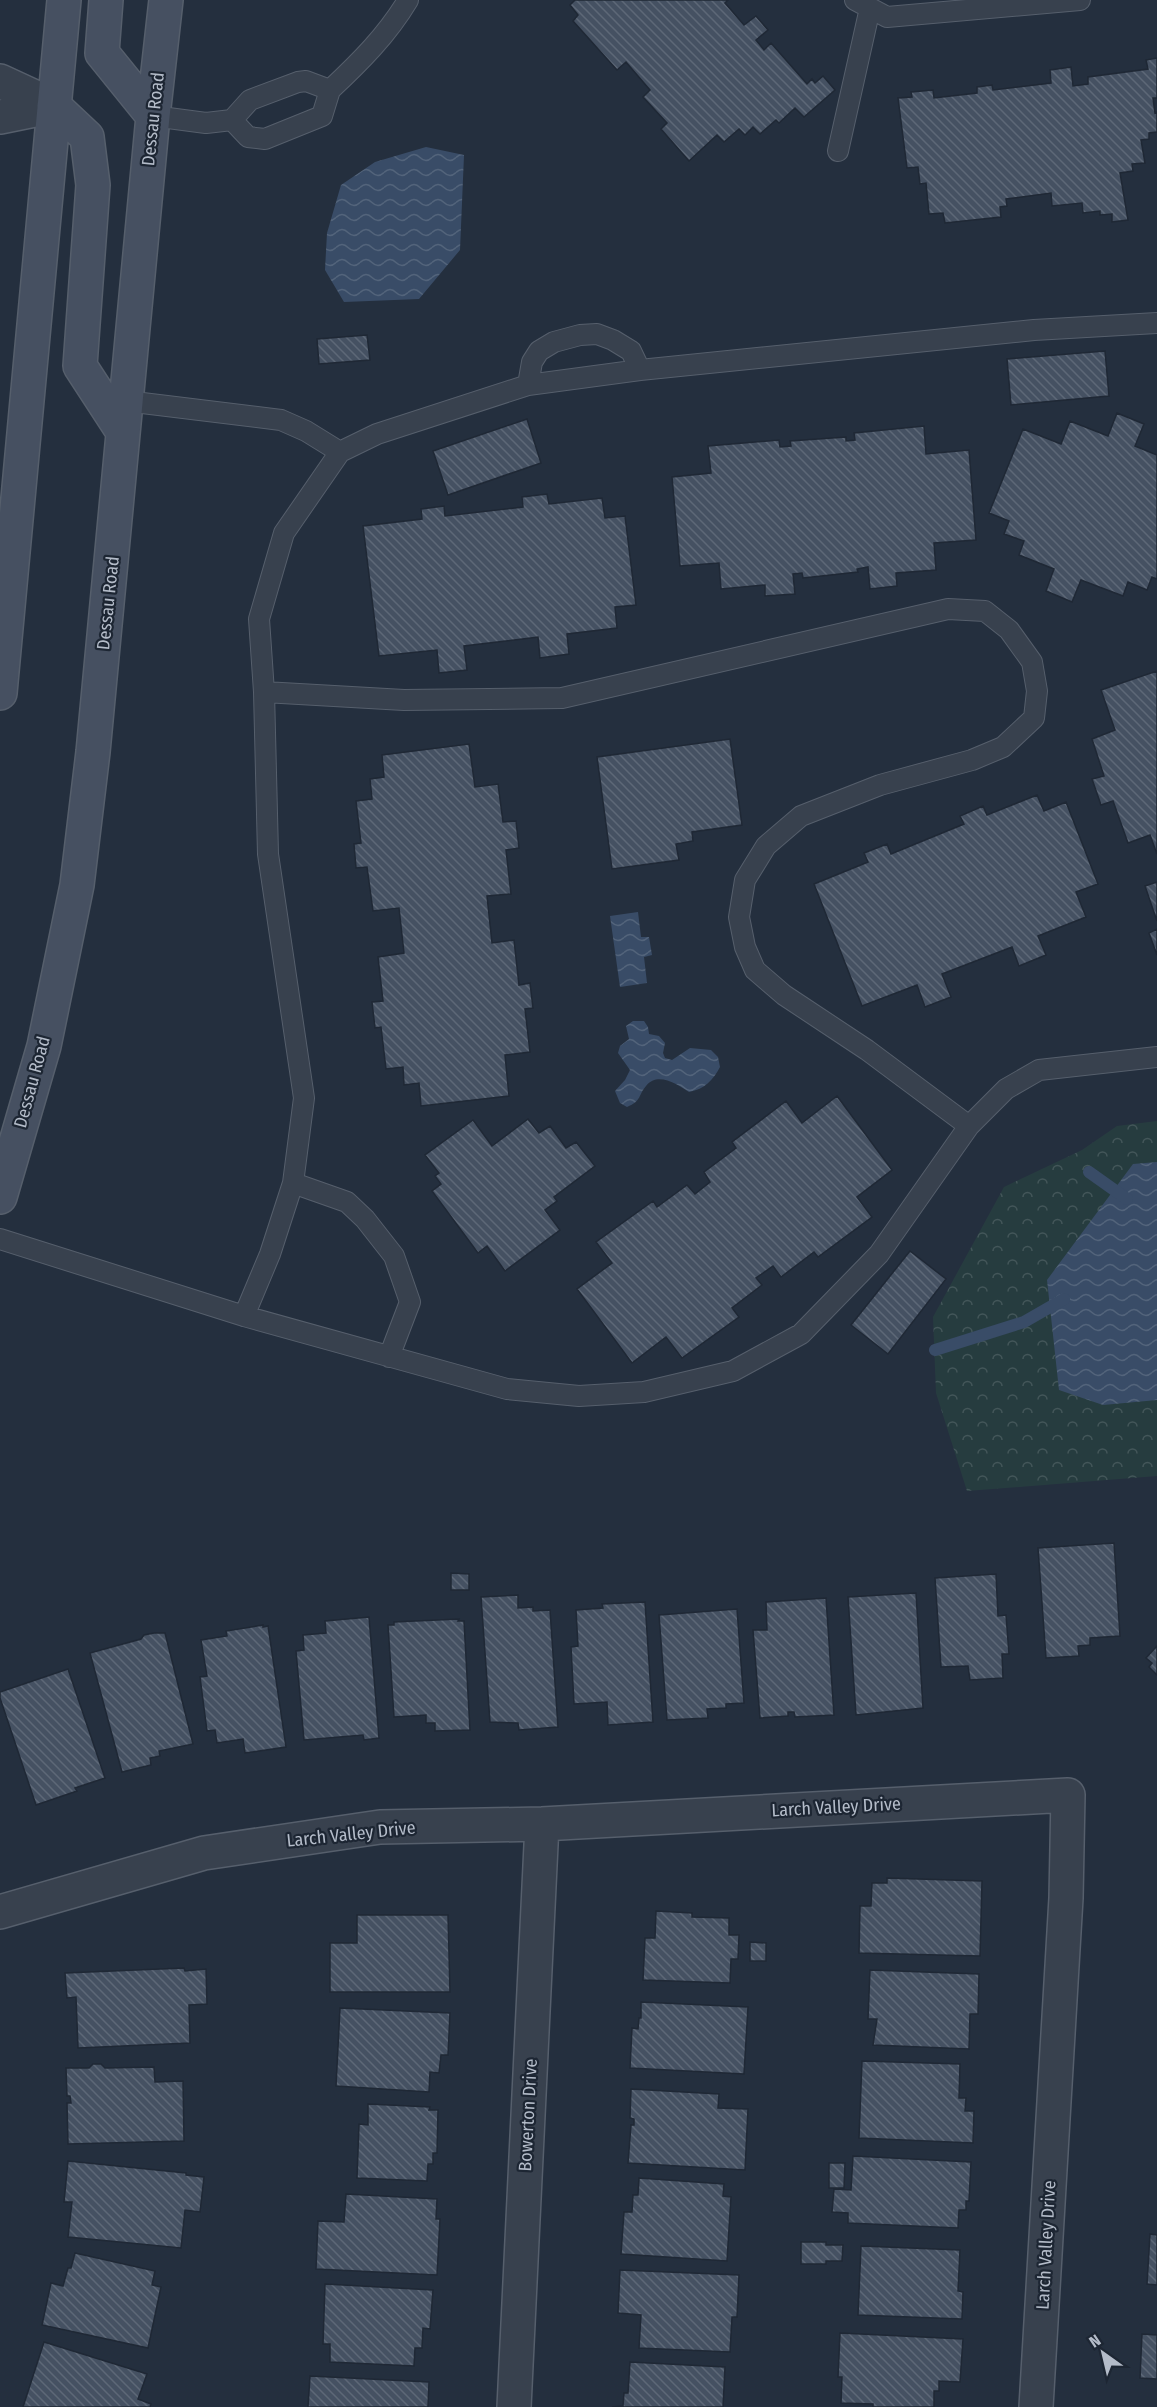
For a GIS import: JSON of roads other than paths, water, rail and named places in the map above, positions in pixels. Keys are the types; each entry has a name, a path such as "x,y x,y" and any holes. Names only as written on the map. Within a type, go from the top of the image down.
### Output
{"main road":[{"path":"0,693 64,0"},
{"path":"106,0 102,53 153,116"},
{"name":"Dessau Road","path":"0,1197 44,1046 77,885 93,752 166,0"},
{"path":"54,106 87,137 93,185 80,366 124,416"}],"street":[{"path":"0,81 54,106"},
{"path":"0,117 54,106"},
{"name":"Larch Valley Drive","path":"0,1911 204,1853 380,1827 542,1824 1068,1795 1066,1898 1036,2407"},
{"name":"Bowerton Drive","path":"514,2407 542,1824"}],"lane":[{"path":"232,120 248,137 265,139 322,116 330,90 363,60 394,24 408,0"},
{"path":"838,151 862,4 887,17 1080,0"},
{"path":"153,116 206,123 232,120 250,100 298,82 306,81 330,90"},
{"path":"244,1316 270,1254 293,1183 304,1098 268,854 264,692 259,619 284,533 340,452 377,434 528,385 640,370 1034,330 1157,323"},
{"path":"528,385 532,363 539,351 554,342 580,335 597,334 613,340 631,351 640,370"},
{"path":"124,416 281,420 306,431 340,452"},
{"path":"264,692 404,700 562,698 948,609 985,611 1009,630 1032,662 1037,691 1034,718 1003,747 972,760 880,785 801,816 766,846 745,880 739,917 745,947 755,970 784,995 867,1050 969,1126"},
{"path":"0,1239 244,1316 507,1389 579,1396 644,1392 732,1371 801,1334 879,1254 969,1126 1006,1089 1039,1070 1157,1057"},
{"path":"293,1183 347,1202 365,1219 394,1256 410,1302 389,1357"}],"water":[{"path":"426,147 464,155 460,250 419,299 344,302 325,270 327,233 341,185 375,162"},
{"path":"638,912 641,937 649,937 652,955 644,957 647,983 620,987 610,916"},
{"path":"633,1021 644,1021 649,1034 659,1036 665,1043 663,1053 665,1058 672,1060 690,1048 711,1050 718,1057 720,1067 708,1083 700,1089 689,1092 662,1079 651,1082 637,1100 627,1107 620,1103 615,1091 630,1070 618,1053 620,1046 629,1039 626,1026"},
{"path":"1157,1162 1157,1400 1103,1405 1059,1390 1047,1280 1133,1164"}],"waterway":[{"path":"1089,1172 1127,1199"},
{"path":"935,1350 1024,1322 1064,1299"}]}
